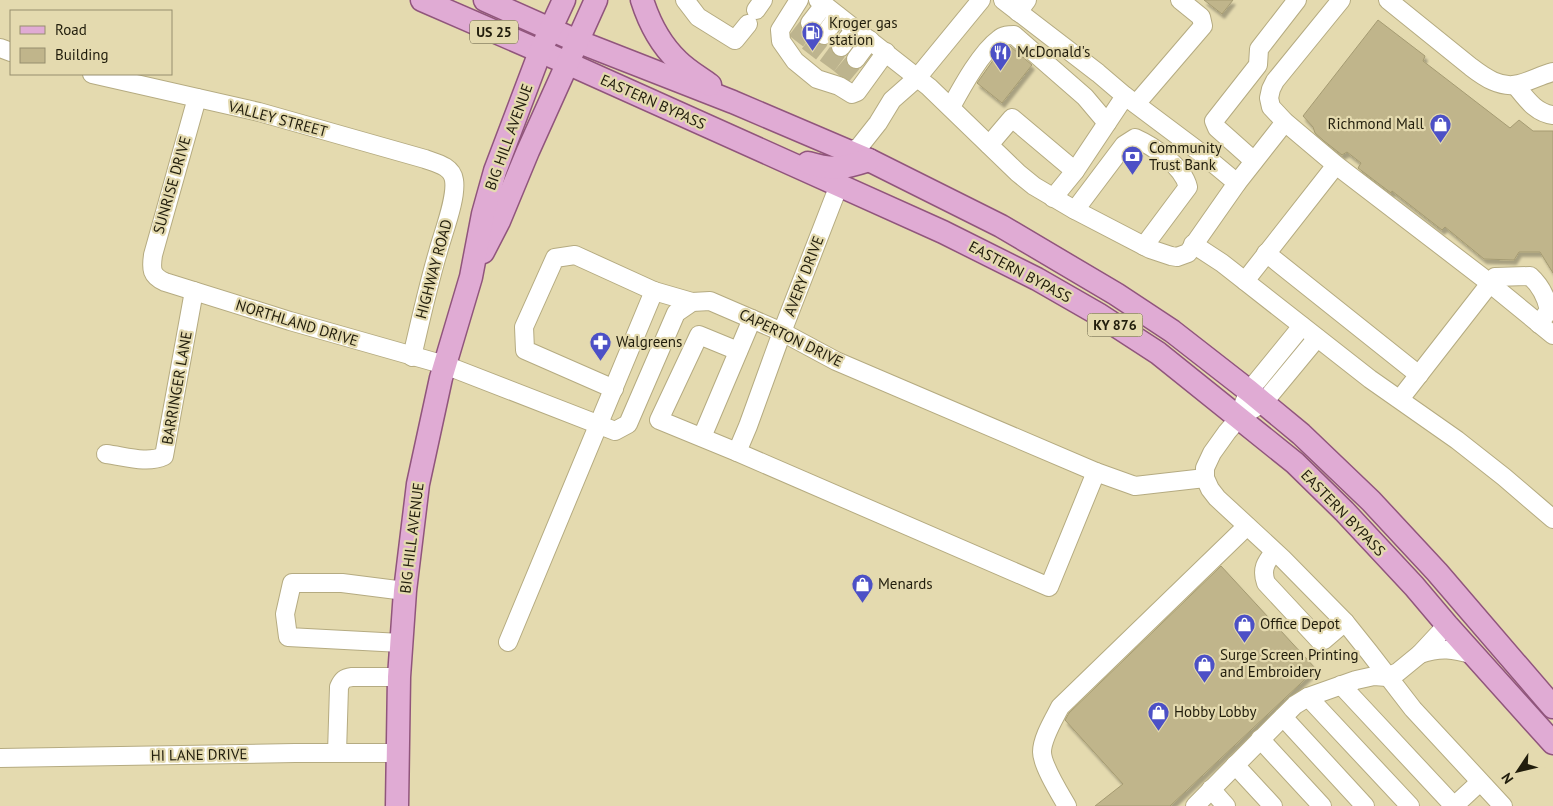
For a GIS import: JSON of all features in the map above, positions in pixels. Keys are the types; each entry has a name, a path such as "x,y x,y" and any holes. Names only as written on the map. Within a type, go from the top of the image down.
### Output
{"main road":[{"name":"EASTERN BYPASS","path":"422,0 944,232 1037,279 1098,314 1158,353 1295,463 1344,511 1414,586 1553,743"},
{"name":"EASTERN BYPASS","path":"484,0 578,41 732,102 859,156 1001,226 1116,294 1172,331 1301,434 1371,501 1437,572 1552,706"},
{"name":"BIG HILL AVENUE","path":"397,806 401,643 405,591 418,484 445,365 471,277 483,214 495,171 540,52 564,0"},
{"name":"BIG HILL AVENUE","path":"471,277 499,221 566,63 596,0"},
{"path":"642,0 653,28 678,61 732,102"},
{"path":"745,143 822,167 846,167 859,156"},
{"path":"1447,625 1457,622 1470,629 1511,678 1552,706"}],"street":[{"path":"685,0 698,17 735,40 756,12"},
{"path":"798,0 780,30 781,41 792,46 795,61 805,60 839,81 852,94 857,92 886,52"},
{"path":"859,156 869,155 878,123 892,100 917,78 981,0"},
{"path":"1003,0 1022,6 1098,73 1237,183"},
{"path":"1053,198 1107,123 1203,26 1201,17 1180,0"},
{"path":"1254,161 1217,128 1214,121 1258,65 1259,49 1297,0"},
{"path":"1341,0 1282,72 1271,89 1269,98 1271,108 1336,164 1546,330"},
{"path":"1388,0 1484,77 1497,83 1515,85 1553,72"},
{"path":"810,23 821,2 886,52 951,107 1018,173 1053,198 1164,255 1177,257 1188,253 1237,183 1285,122"},
{"path":"824,35 838,16"},
{"path":"841,47 855,28"},
{"path":"951,107 968,78 992,44 1004,36 1014,35 1085,97 1107,123"},
{"path":"856,59 870,40"},
{"name":"VALLEY STREET","path":"96,75 259,112 425,159 446,167 452,173 454,181"},
{"path":"1515,85 1531,105 1549,114"},
{"name":"SUNRISE DRIVE","path":"153,273 152,264 156,244 197,98"},
{"path":"989,145 1012,118 1075,170"},
{"path":"1075,210 1124,146 1135,138 1148,143 1172,163 1186,180 1188,187 1144,246"},
{"path":"1245,281 1336,164"},
{"name":"HIGHWAY ROAD","path":"412,357 453,198 454,181"},
{"name":"AVERY DRIVE","path":"737,452 839,186"},
{"path":"1193,244 1222,263 1370,379 1457,440 1552,516"},
{"path":"1266,254 1419,375"},
{"name":"CAPERTON DRIVE","path":"614,389 526,350 524,327 555,258 575,255 654,291 692,302 710,301 782,332 836,361 1096,472 1135,486 1205,478"},
{"name":"NORTHLAND DRIVE","path":"153,273 158,279 165,282 412,357 445,365"},
{"path":"1400,399 1495,277 1530,276 1539,283 1547,298 1546,330"},
{"name":"BARRINGER LANE","path":"106,454 146,459 157,459 164,456 194,291"},
{"path":"508,642 654,291"},
{"path":"445,365 615,431 628,424 676,313 692,302"},
{"path":"702,437 752,318"},
{"path":"1257,397 1302,326"},
{"path":"738,351 699,335 659,420 1049,587 1096,472"},
{"path":"1317,338 1257,397 1227,432 1212,453 1205,468 1205,478 1217,498 1307,582 1344,622 1425,723 1503,806"},
{"path":"1067,806 1051,778 1042,752 1046,735 1060,707 1247,526"},
{"path":"1274,552 1265,563 1264,578 1266,583 1320,641 1324,640 1344,622"},
{"path":"401,643 288,637 285,614 292,583 342,583 405,591"},
{"path":"1194,806 1295,706 1308,697 1341,685 1374,676 1388,677 1398,672 1420,654 1447,625"},
{"path":"1420,654 1434,650 1454,649 1474,655"},
{"path":"337,753 339,687 341,681 345,678 399,677"},
{"path":"1341,685 1454,806 1480,782"},
{"path":"1308,697 1410,806"},
{"path":"1283,717 1365,806"},
{"path":"1260,739 1322,806"},
{"name":"HI LANE DRIVE","path":"0,758 397,753"},
{"path":"1235,765 1273,806"},
{"path":"1211,789 1226,806"}],"building":[{"path":"1204,0 1233,0 1222,14"},
{"name":"Richmond Mall","path":"1378,20 1425,56 1423,61 1510,128 1519,120 1533,131 1553,131 1553,273 1540,252 1519,252 1514,260 1484,259 1445,227 1442,230 1392,191 1391,193 1358,168 1361,163 1347,152 1342,155 1324,141 1315,133 1313,127 1303,116"},
{"name":"McDonald's","path":"1008,46 1032,65 1002,103 977,83 994,59"},
{"path":"1221,566 1316,669 1170,806 1095,806 1123,784 1065,720 1069,713"}],"tunnel":[{"path":"796,41 810,23"},
{"path":"809,54 824,35"},
{"path":"827,66 841,47"},
{"path":"841,77 856,59"}],"place":[{"name":"Kroger gas station","path":"813,51"},
{"name":"McDonald's","path":"1001,71"},
{"name":"Richmond Mall","path":"1440,143"},
{"name":"Community Trust Bank","path":"1133,176"},
{"name":"Walgreens","path":"600,361"},
{"name":"Menards","path":"862,603"},
{"name":"Office Depot","path":"1244,643"},
{"name":"Surge Screen Printing and Embroidery","path":"1204,683"},
{"name":"Hobby Lobby","path":"1158,731"}]}
